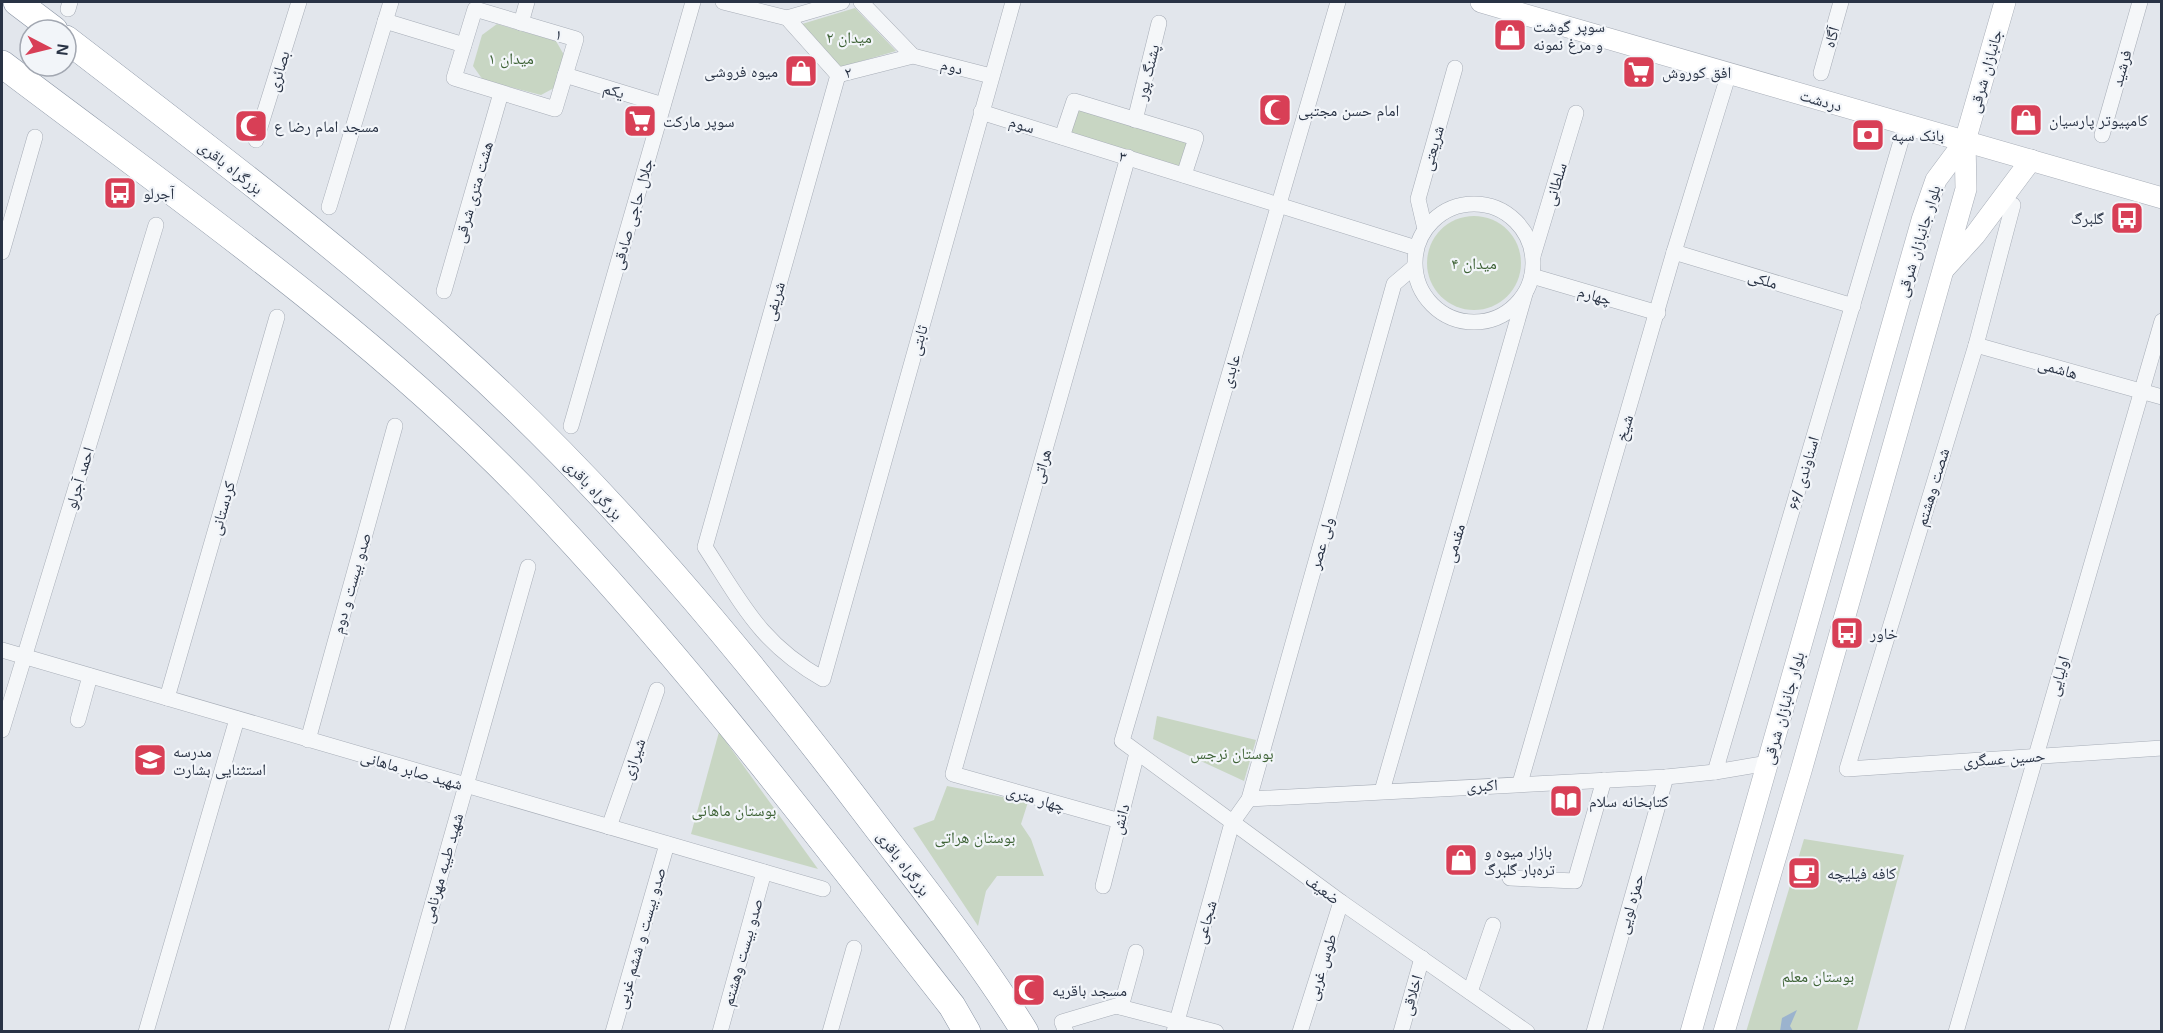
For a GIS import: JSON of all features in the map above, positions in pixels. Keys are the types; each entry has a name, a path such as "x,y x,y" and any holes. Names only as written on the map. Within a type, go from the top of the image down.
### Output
{"highway":[{"path":"18,2 64,13"},
{"name":"بزرگراه باقری","path":"78,48 320,236 454,350 561,453 686,589 823,757 993,981 1025,1032"},
{"path":"2,64 282,277 418,390 523,490 647,625 782,789 952,1006 967,1032"}],"main road":[{"name":"دردشت","path":"1481,2 2162,198"},
{"name":"جانبازان شرقی","path":"1965,141 2005,2"},
{"name":"بلوار جانبازان شرقی","path":"1724,1032 1801,771 1940,274 1966,189 1965,141"},
{"name":"بلوار جانبازان شرقی","path":"1691,1032 1922,220 1936,180 1965,141"},
{"path":"1940,274 1975,235 2031,160"}],"street":[{"name":"بصائری","path":"256,140 299,2"},
{"path":"329,207 391,2"},
{"path":"521,22 527,2"},
{"name":"جلال حاجی صادقی","path":"571,426 693,2"},
{"path":"723,2 787,18 842,2"},
{"path":"861,2 913,56"},
{"name":"ثابتی","path":"823,679 1013,2"},
{"name":"عابدی","path":"1122,741 1338,2"},
{"name":"آگاه","path":"1821,73 1841,2"},
{"name":"فرشید","path":"2102,135 2140,2"},
{"name":"۱","path":"475,9 521,22 576,39 555,109 454,78 475,9"},
{"name":"۲","path":"787,18 838,75 913,56"},
{"path":"385,21 464,45"},
{"name":"پشنگ پور","path":"1135,120 1159,23"},
{"name":"دوم","path":"913,56 992,76"},
{"name":"شریعتی","path":"1425,229 1418,199 1455,68"},
{"name":"شیخ","path":"1520,783 1674,252 1729,73"},
{"name":"یکم","path":"565,75 663,105"},
{"name":"شریفی","path":"823,679 794,662 759,628 705,547 838,75"},
{"name":"هشت متری شرقی","path":"444,291 501,93"},
{"path":"1062,137 1074,101 1196,138 1184,175"},
{"name":"سوم","path":"981,112 1062,137"},
{"name":"سلطانی","path":"1533,256 1576,113"},
{"name":"اسناوندی /۶۶","path":"1715,772 1906,124"},
{"path":"2,248 35,137"},
{"name":"۳","path":"1062,137 1416,248"},
{"name":"هراتی","path":"953,774 1128,157"},
{"path":"1478,203 1498,208 1515,220 1527,236 1533,256 1532,276 1525,294 1513,309 1497,319 1479,323 1460,321 1442,314 1428,302 1418,285 1414,267 1416,248 1425,229 1439,214 1458,206 1478,203"},
{"name":"شصت وهشتم","path":"1847,769 1976,345 2013,205"},
{"name":"احمد آجرلو","path":"2,730 156,225"},
{"name":"ملکی","path":"1674,252 1853,306"},
{"name":"ولی عصر","path":"1232,823 1249,799 1394,284 1414,267"},
{"name":"چهارم","path":"1532,276 1658,313"},
{"name":"مقدمی","path":"1382,791 1525,294"},
{"name":"کردستانی","path":"167,698 277,317"},
{"name":"اولیایی","path":"1956,1032 2034,756 2162,321"},
{"name":"هاشمی","path":"1976,345 2162,397"},
{"name":"صدو بیست و دوم","path":"308,740 395,426"},
{"name":"شهید طیبه مهرنامی","path":"396,1032 528,567"},
{"name":"شهید صابر ماهانی","path":"2,650 824,890"},
{"path":"78,720 90,676"},
{"name":"شیرازی","path":"609,827 657,690"},
{"path":"146,1032 237,719"},
{"name":"ضعیف","path":"1122,741 1341,902 1527,1032"},
{"name":"حسین عسگری","path":"1847,769 2162,748"},
{"name":"دانش","path":"1103,886 1137,753"},
{"path":"1715,772 1768,763"},
{"name":"اکبری","path":"1249,799 1666,777 1715,772"},
{"name":"چهار متری","path":"953,774 1120,821"},
{"name":"حمزه لویی","path":"1594,1032 1666,777"},
{"path":"1510,878 1575,881 1604,780"},
{"name":"شجاعی","path":"1176,1026 1232,823"},
{"name":"صدو بیست و ششم غربی","path":"613,1032 667,844"},
{"name":"صدو بیست وهشتم","path":"720,1032 764,872"},
{"name":"طوس غربی","path":"1300,1032 1341,902"},
{"path":"1470,992 1493,925"},
{"path":"830,1032 854,948"},
{"path":"1121,1007 1136,952"},
{"name":"اخلاقی","path":"1401,1032 1422,958"},
{"path":"1064,1027 1116,1006 1176,1026 1216,1032"}],"green space":[{"name":"میدان ۲","path":"855,8 896,51 841,67 802,24"},
{"name":"میدان ۱","path":"497,24 556,41 564,55 554,88 541,95 483,80 473,66 482,35"},
{"path":"1078,110 1188,143 1181,167 1070,134"},
{"name":"میدان ۴","path":"1474,216 1492,219 1508,229 1518,245 1521,263 1518,281 1508,297 1492,307 1474,310 1456,307 1440,297 1430,281 1427,263 1430,245 1440,229 1456,219"},
{"name":"بوستان نرجس","path":"1157,716 1256,740 1244,781 1153,739"},
{"name":"بوستان ماهانی","path":"719,732 818,869 691,834"},
{"name":"بوستان هراتی","path":"947,786 1028,802 1021,824 1031,839 1044,876 997,876 986,891 978,926 913,828 934,820"},
{"name":"بوستان معلم","path":"1804,839 1904,855 1857,1031 1746,1032"}],"water":[{"path":"1797,1010 1790,1026 1793,1031 1780,1031 1782,1018"}],"place":[{"name":"سوپر گوشت و مرغ نمونه","path":"1510,35"},
{"name":"میوه فروشی","path":"801,71"},
{"name":"افق کوروش","path":"1639,72"},
{"name":"امام حسن مجتبی","path":"1275,110"},
{"name":"کامپیوتر پارسیان","path":"2026,120"},
{"name":"سوپر مارکت","path":"640,121"},
{"name":"مسجد امام رضا ع","path":"251,126"},
{"name":"بانک سپه","path":"1868,135"},
{"name":"آجرلو","path":"120,193"},
{"name":"گلبرگ","path":"2127,218"},
{"name":"خاور","path":"1847,633"},
{"name":"مدرسه استثنایی بشارت","path":"150,760"},
{"name":"کتابخانه سلام","path":"1566,801"},
{"name":"بازار میوه و تره‌بار گلبرگ","path":"1461,860"},
{"name":"کافه فیلیچه","path":"1804,873"},
{"name":"مسجد باقریه","path":"1029,990"}]}
